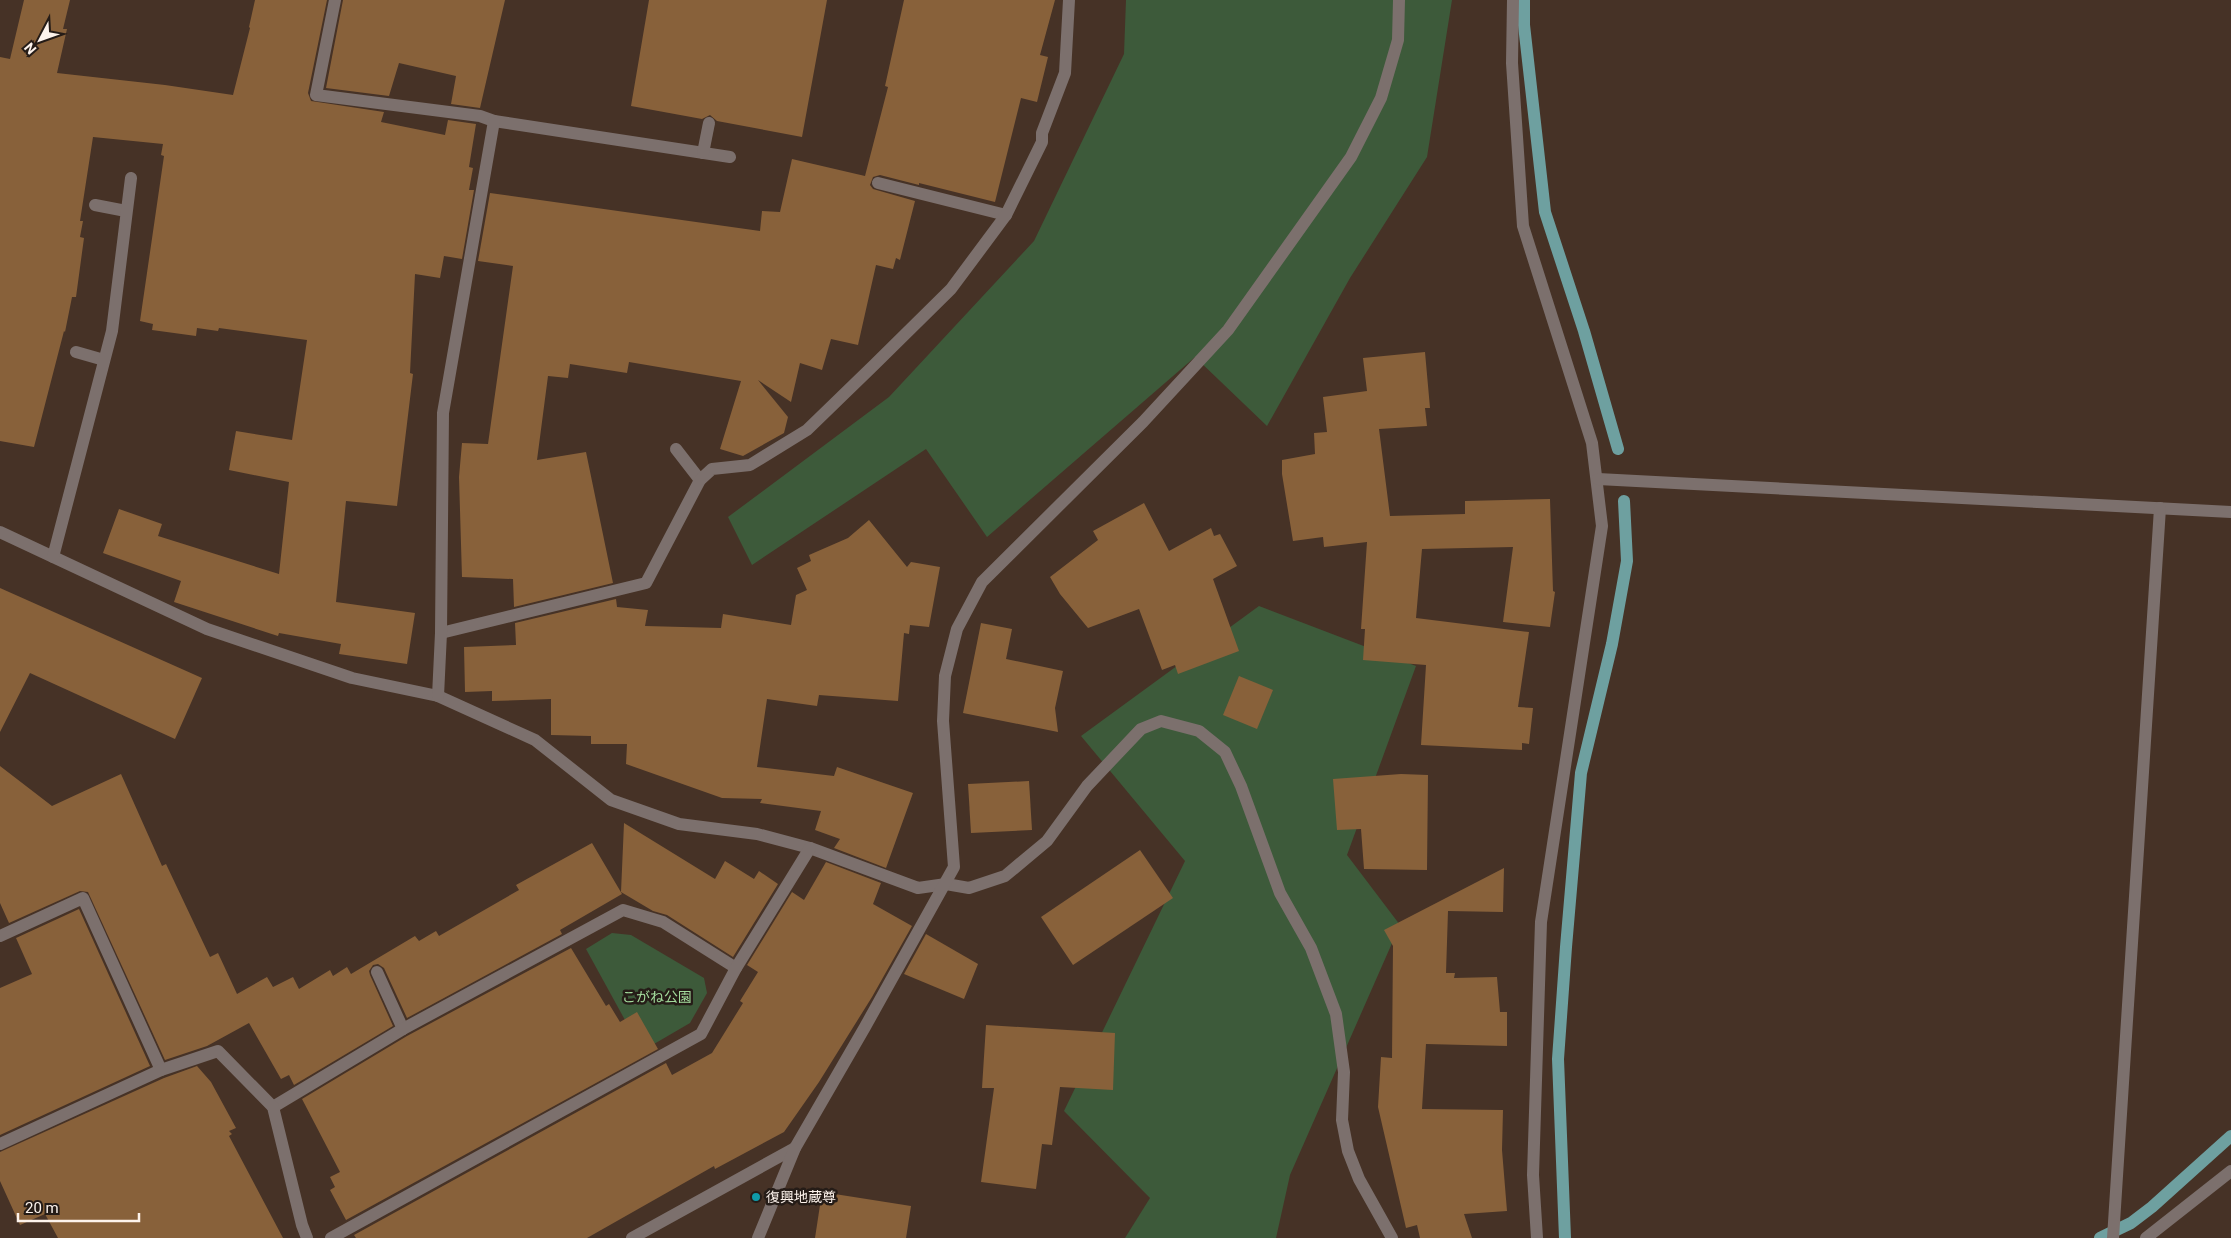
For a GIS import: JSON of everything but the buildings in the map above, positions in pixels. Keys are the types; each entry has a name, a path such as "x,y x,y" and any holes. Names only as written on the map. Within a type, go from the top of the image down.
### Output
{"street":[{"path":"335,0 316,95 480,116 494,121 730,157"},
{"path":"441,633 646,584 700,480 712,469 750,465 807,430 951,289 1006,215 1042,142 1042,133 1065,73 1069,0"},
{"path":"758,1238 795,1148 954,867 943,721 945,676 957,629 982,582 1142,422 1228,330 1351,157 1381,98 1398,40 1399,0"},
{"path":"1514,0 1512,63 1523,226 1592,442 1598,479 1602,526 1541,922 1534,1175 1537,1238"},
{"path":"438,696 441,633 443,413 494,121"},
{"path":"703,153 708,123"},
{"path":"53,557 112,331 130,178"},
{"path":"878,183 1006,215"},
{"path":"96,205 126,211"},
{"path":"76,352 104,360"},
{"path":"676,449 700,480"},
{"path":"1598,479 2231,512"},
{"path":"2113,1238 2160,508"},
{"path":"0,532 207,630 352,678 438,696 535,740 611,800 679,824 757,834 810,848 918,888 946,884 969,888 1005,876 1047,842 1087,786 1141,729 1161,722 1199,731 1225,752 1241,786 1280,893 1312,948 1336,1014 1344,1072 1342,1120 1348,1151 1359,1179 1392,1238"},
{"path":"330,1238 701,1034 736,968 810,848"},
{"path":"0,936 83,898 161,1070"},
{"path":"273,1107 403,1029 623,910 663,922 736,968"},
{"path":"377,972 403,1029"},
{"path":"0,1144 161,1070 218,1051 273,1107 302,1226 307,1238"},
{"path":"632,1238 795,1148"},
{"path":"2146,1238 2231,1171"}],"green space":[{"path":"1126,0 1452,0 1427,157 1350,278 1267,426 1195,357 987,537 926,449 752,565 728,517 889,397 1034,241 1124,54"},
{"path":"1259,606 1416,666 1347,855 1400,925 1290,1175 1276,1238 1125,1238 1150,1198 1064,1111 1185,861 1081,736"},
{"name":"こがね公園","path":"612,933 631,935 704,978 707,993 690,1023 642,1051 586,949"}],"waterway":[{"path":"1524,0 1524,25 1545,212 1584,331 1618,449"},
{"path":"1565,1238 1558,1059 1566,947 1581,773 1612,644 1627,561 1624,501"},
{"path":"2100,1238 2131,1223 2152,1207 2231,1136"}],"place":[{"name":"復興地蔵尊","path":"756,1197"}]}
